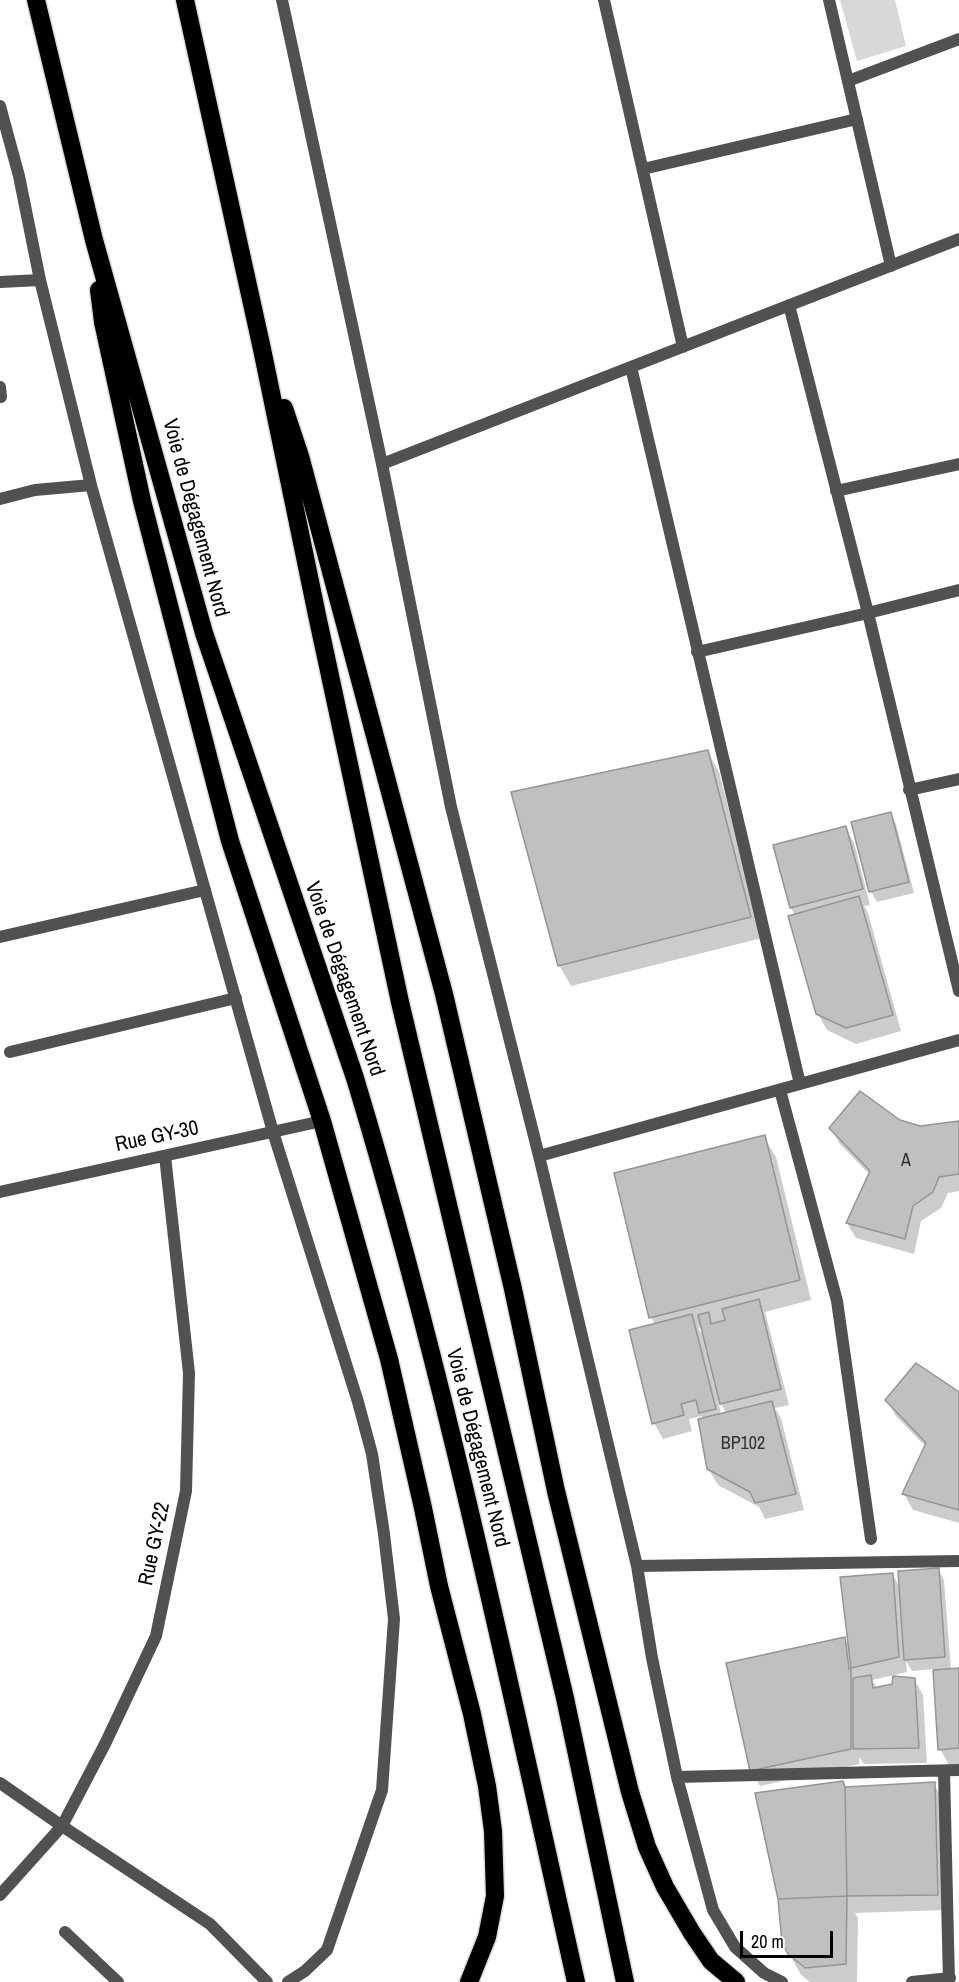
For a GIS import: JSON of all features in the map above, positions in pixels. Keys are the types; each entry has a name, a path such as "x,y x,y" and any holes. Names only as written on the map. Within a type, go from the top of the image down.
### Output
{"highway":[{"name":"Voie de Dégagement Nord","path":"36,0 94,240 204,633 355,1078 375,1144 485,1575 576,1982"},
{"name":"Voie de Dégagement Nord","path":"185,0 258,326 400,1002 565,1698 625,1982"},
{"path":"94,240 105,333 126,433 168,603 230,842 322,1121 389,1359 439,1586 472,1714 487,1786 493,1831 495,1896 488,1937 469,1982"},
{"path":"258,326 300,456 442,983 513,1289 556,1491 630,1792 647,1847 665,1887 692,1934 711,1961 736,1982"}],"street":[{"path":"282,0 382,464 451,807 539,1156 637,1566 652,1658 677,1777 713,1910 735,1947 764,1974 782,1982"},
{"path":"604,0 683,347"},
{"path":"829,0 891,266"},
{"path":"848,81 959,39"},
{"path":"0,106 19,176 40,280 91,485 273,1132 358,1402 372,1454 394,1619 382,1790 327,1950 305,1971 288,1982"},
{"path":"643,169 856,119"},
{"path":"382,464 959,239"},
{"path":"0,282 40,280"},
{"path":"789,305 868,614 959,991"},
{"path":"631,368 800,1084"},
{"path":"836,490 959,464"},
{"path":"0,498 35,490 91,485"},
{"path":"697,652 868,614 959,590"},
{"path":"909,790 959,779"},
{"path":"0,937 205,890"},
{"path":"10,1052 236,998"},
{"path":"539,1156 959,1040"},
{"path":"780,1090 837,1301 872,1539"},
{"name":"Rue GY-30","path":"0,1192 322,1121"},
{"name":"Rue GY-22","path":"0,1895 62,1826 105,1744 156,1636 186,1491 189,1372 165,1156"},
{"path":"637,1566 959,1561"},
{"path":"677,1777 959,1770"},
{"path":"912,1982 949,1980 944,1771"},
{"path":"0,1783 210,1924 267,1982"},
{"path":"65,1932 118,1982"}],"shaded area":[{"path":"840,0 895,0 906,46 857,61"}],"building":[{"path":"708,750 751,917 558,966 511,792"},
{"path":"891,812 909,882 869,892 851,822"},
{"path":"846,826 863,889 790,908 773,845"},
{"path":"859,896 893,1015 846,1028 816,1014 788,916"},
{"path":"860,1091 900,1120 920,1126 959,1121 959,1174 939,1177 933,1192 913,1206 905,1239 846,1223 870,1171 829,1128"},
{"path":"765,1135 800,1280 649,1318 614,1173"},
{"path":"759,1299 781,1389 720,1404 698,1315 709,1312 711,1324 725,1320 722,1309"},
{"path":"692,1314 716,1409 699,1413 696,1400 681,1404 684,1415 652,1424 629,1330"},
{"path":"916,1363 959,1392 959,1510 902,1494 926,1443 885,1400"},
{"path":"772,1401 796,1494 755,1503 750,1492 707,1469 698,1419"},
{"path":"939,1568 945,1657 904,1660 898,1571"},
{"path":"893,1573 899,1657 851,1668 840,1577"},
{"path":"845,1637 849,1669 851,1669 851,1749 750,1771 726,1663"},
{"path":"959,1668 959,1748 938,1750 933,1670"},
{"path":"871,1675 873,1688 892,1684 893,1676 915,1678 919,1748 853,1749 853,1678"},
{"path":"843,1781 847,1896 778,1899 755,1793"},
{"path":"935,1782 938,1895 847,1896 845,1787"},
{"path":"847,1896 846,1964 805,1968 788,1954 782,1943 778,1899"}]}
